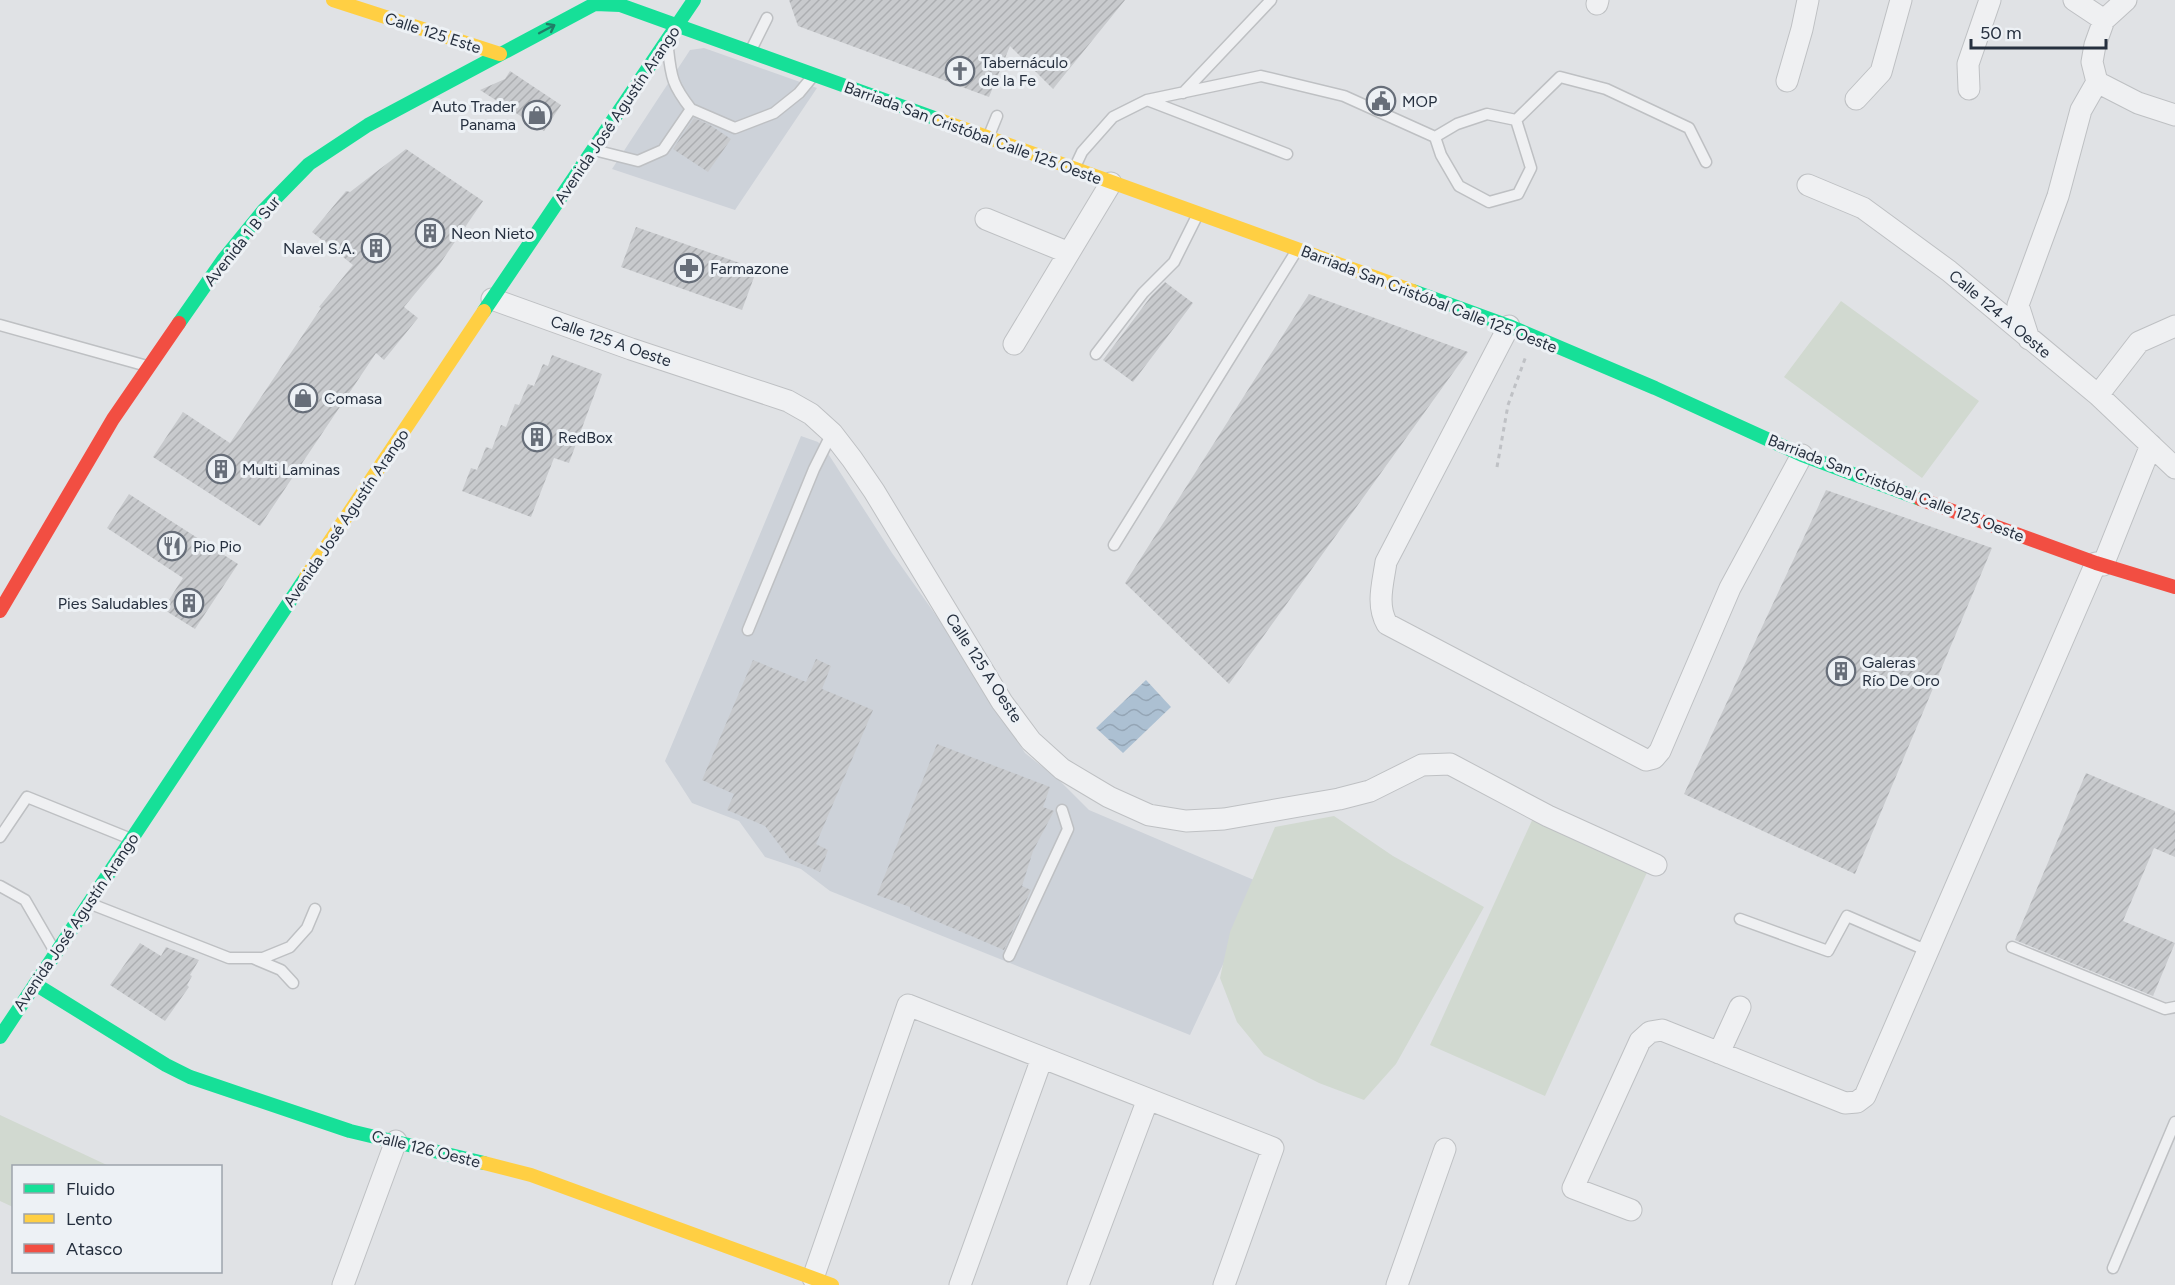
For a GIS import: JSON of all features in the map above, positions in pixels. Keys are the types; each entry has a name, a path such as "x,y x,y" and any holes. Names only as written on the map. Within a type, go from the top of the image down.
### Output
{"street":[{"name":"Calle 125 Este","path":"333,0 500,54"},
{"name":"Avenida José Agustín Arango","path":"0,1037 694,0"},
{"path":"1787,81 1808,0"},
{"path":"1856,99 1881,72 1901,0"},
{"path":"1969,89 1968,63 1990,0"},
{"path":"2074,0 2104,20"},
{"path":"2029,340 2018,305 2058,196 2081,110 2097,82 2092,62 2095,45 2104,20 2126,0"},
{"name":"Avenida 1 B Sur","path":"2,603 113,419 223,260 262,211 309,164 368,125 599,2 620,6 678,26"},
{"name":"Barriada San Cristóbal Calle 125 Oeste","path":"678,26 1509,326 1655,388 1802,455 2100,564 2175,587"},
{"path":"441,86 450,74 455,59 454,49 448,37"},
{"path":"2097,82 2138,104 2175,116"},
{"path":"1014,344 1111,183"},
{"name":"Calle 124 A Oeste","path":"1808,185 1863,208 1949,271 2029,340 2098,395 2175,468"},
{"path":"986,219 1069,253"},
{"name":"Calle 125 A Oeste","path":"492,299 631,349 788,401 811,414 832,433 874,491 1002,702 1031,741 1062,769 1109,797 1149,815 1186,821 1224,819 1339,799 1370,791 1422,765 1450,764 1548,816 1656,865"},
{"path":"1509,326 1386,562 1380,604 1382,615 1387,624 1646,760 1654,758 1660,751 1730,588 1802,455"},
{"path":"2098,395 2139,342 2175,326"},
{"path":"1631,1210 1573,1188 1640,1041 1650,1032 1662,1030 1845,1103 1857,1102 1865,1096 2151,445"},
{"name":"Calle 126 Oeste","path":"35,984 166,1065 190,1077 350,1131 531,1175 822,1282"},
{"path":"822,1282 908,1005 1273,1148 1224,1285"},
{"path":"1719,1053 1740,1006"},
{"path":"960,1285 1042,1058"},
{"path":"1078,1285 1148,1099"},
{"path":"343,1285 396,1141"},
{"path":"1397,1285 1445,1149"}],"lane":[{"path":"1183,93 1271,0"},
{"path":"750,51 767,18"},
{"path":"667,41 670,71 675,87 691,109 735,128 774,112 799,93 814,75"},
{"path":"1074,170 1082,152 1113,117 1147,100 1260,76 1344,96 1435,137 1441,155 1459,186 1489,202 1518,194 1532,168 1516,120"},
{"path":"1516,120 1560,76 1606,89 1689,128 1706,162"},
{"path":"1147,100 1287,154"},
{"path":"594,150 638,161 663,150 691,109"},
{"path":"1435,137 1457,124 1487,114 1516,120"},
{"path":"988,138 997,116"},
{"path":"1096,354 1143,293 1174,262 1198,213"},
{"path":"1114,545 1298,249"},
{"path":"0,325 149,366"},
{"path":"748,630 814,469 832,433"},
{"path":"0,837 27,796 131,840"},
{"path":"1009,956 1068,830 1062,810"},
{"path":"0,886 26,900 56,953"},
{"path":"89,903 229,958 263,958 290,947 307,928 315,909"},
{"path":"1740,919 1828,951 1847,916 1928,951"},
{"path":"2012,947 2165,1009 2175,1008"},
{"path":"252,958 281,970 293,983"},
{"path":"2113,1268 2175,1122"}],"path":[{"path":"1497,467 1508,405 1534,337"}],"shaded area":[{"path":"704,48 817,88 735,210 612,169 690,50"},
{"path":"1841,301 1979,401 1922,478 1784,377"},
{"path":"801,436 818,442 827,452 892,553 959,648 1025,753 1059,780 1089,810 1261,883 1190,1035 830,891 801,869 765,857 739,821 692,803 665,761"},
{"path":"1334,816 1393,856 1484,907 1396,1064 1364,1100 1319,1083 1264,1055 1237,1022 1220,978 1230,932 1275,827"},
{"path":"1534,816 1649,868 1545,1096 1430,1045"},
{"path":"0,1115 107,1165 12,1165 12,1207 0,1201"}],"water":[{"path":"1146,680 1171,707 1123,753 1096,728"}],"building":[{"name":"Tabernáculo de la Fe","path":"789,0 1125,0 1053,89 1010,46 989,97 798,26"},
{"name":"Auto Trader Panama","path":"510,71 561,105 544,131 480,90 505,79"},
{"path":"694,118 710,125 731,139 708,172 673,149"},
{"path":"406,149 483,201 439,265 404,307 418,318 384,360 376,353 260,526 153,457 183,412 230,443 321,308 319,307 353,265 312,232 346,191 350,192"},
{"name":"Farmazone","path":"636,227 757,269 742,310 621,267"},
{"path":"1165,282 1193,303 1133,382 1103,360 1152,295"},
{"path":"1309,294 1468,352 1229,684 1125,583"},
{"name":"RedBox","path":"552,355 602,374 569,463 554,458 531,517 462,491 471,468 477,470 486,447 492,449 501,425 506,427 515,404 519,405 528,384 534,386 543,364 548,366"},
{"name":"Galeras Río De Oro","path":"1826,490 1992,548 1855,874 1684,794"},
{"name":"Pio Pio","path":"129,494 238,564 195,629 163,609 183,578 107,528"},
{"path":"816,659 831,666 822,689 873,710 816,844 828,850 820,872 790,859 765,826 727,810 734,794 702,780 753,660 806,682"},
{"path":"937,744 1050,787 1043,807 1054,811 1033,851 1022,886 1031,890 1004,950 910,910 910,907 877,895"},
{"path":"2086,773 2175,811 2175,857 2154,848 2123,921 2175,943 2153,996 2015,940"},
{"path":"140,943 161,956 166,947 199,960 190,975 192,976 187,985 189,987 165,1021 110,985"}],"traffic: fast":[{"path":"179,323 223,260 263,211 309,164 368,125 602,0"},
{"path":"484,311 694,0"},
{"path":"595,4 620,5 940,120"},
{"path":"1413,291 1509,326 1655,388 1802,455 1920,499"},
{"path":"0,1037 306,577"},
{"path":"35,984 166,1065 190,1077 350,1131 484,1163"}],"traffic: slow":[{"path":"333,0 500,54"},
{"path":"940,120 1413,291"},
{"path":"306,577 484,311"},
{"path":"484,1163 531,1175 832,1285"}],"traffic: jam":[{"path":"0,611 113,419 179,323"},
{"path":"1920,499 2096,563 2175,587"}],"place":[{"name":"Tabernáculo de la Fe","path":"960,71"},
{"name":"MOP","path":"1381,101"},
{"name":"Auto Trader Panama","path":"537,115"},
{"name":"Neon Nieto","path":"430,233"},
{"name":"Navel S.A.","path":"376,248"},
{"name":"Farmazone","path":"689,268"},
{"name":"Comasa","path":"303,398"},
{"name":"RedBox","path":"537,437"},
{"name":"Multi Laminas","path":"221,469"},
{"name":"Pio Pio","path":"172,546"},
{"name":"Pies Saludables","path":"189,603"},
{"name":"Galeras Río De Oro","path":"1841,671"}]}
